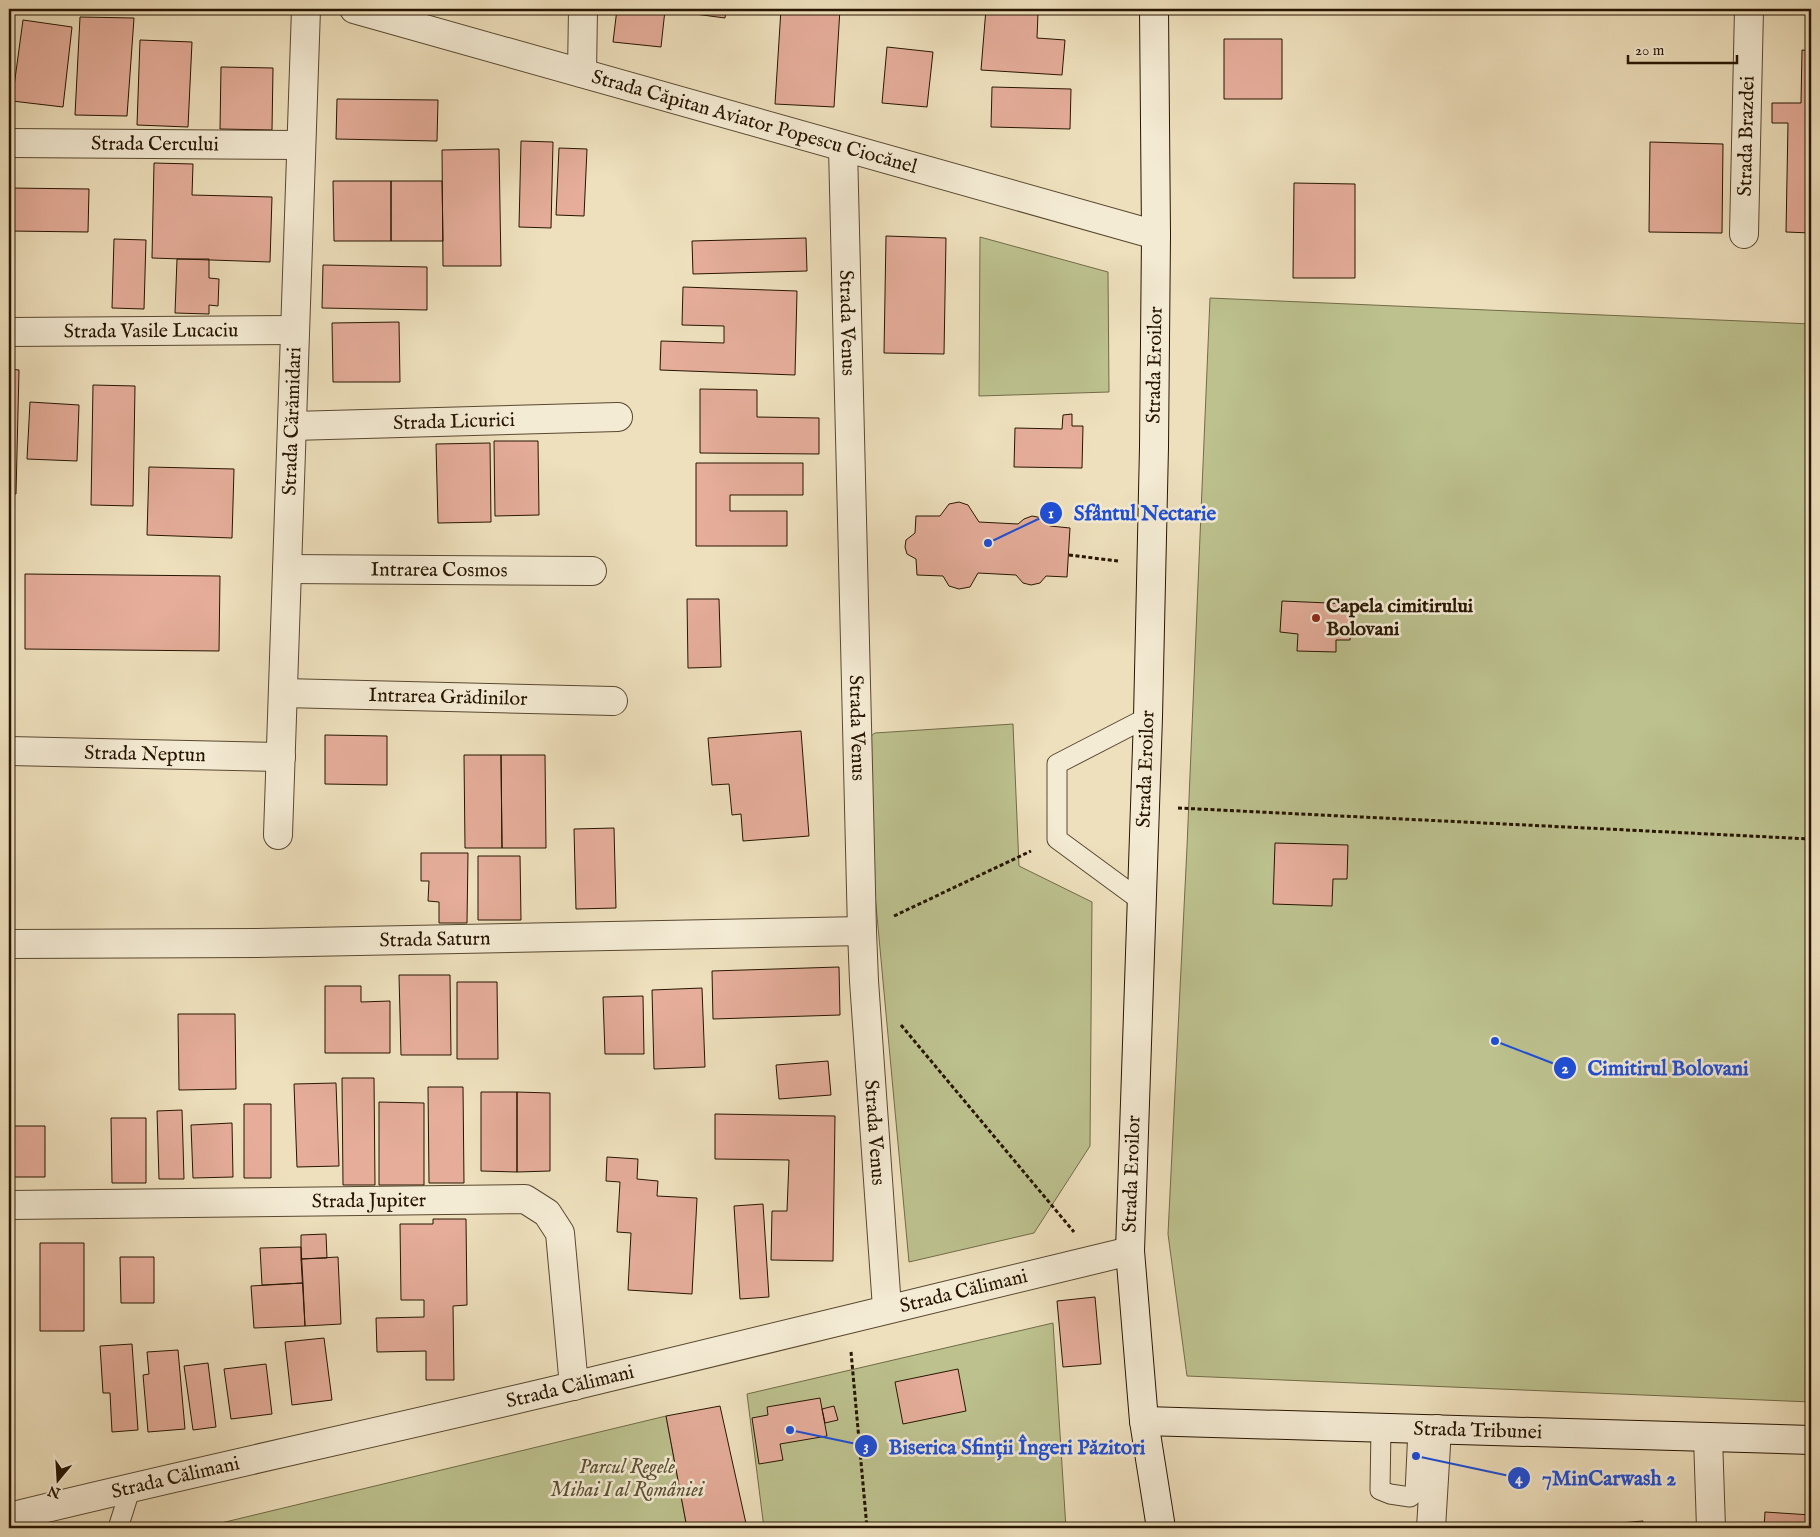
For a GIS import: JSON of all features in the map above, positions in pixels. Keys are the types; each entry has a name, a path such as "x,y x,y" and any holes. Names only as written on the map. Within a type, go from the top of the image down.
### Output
{"street":[{"name":"Strada Cărămidari","path":"278,835 306,9"},
{"name":"Strada Căpitan Aviator Popescu Ciocănel","path":"354,9 1156,235"},
{"path":"582,72 583,9"},
{"name":"Strada Eroilor","path":"1154,9 1156,235 1151,565 1148,717 1140,900 1130,1251 1144,1421 1161,1528"},
{"name":"Strada Brazdei","path":"1744,234 1748,9"},
{"name":"Strada Cercului","path":"9,143 301,145"},
{"name":"Strada Venus","path":"843,148 862,931 888,1308"},
{"name":"Strada Vasile Lucaciu","path":"9,332 296,330"},
{"name":"Strada Licurici","path":"292,426 618,417"},
{"name":"Intrarea Cosmos","path":"287,569 592,570"},
{"name":"Intrarea Grădinilor","path":"283,693 613,701"},
{"name":"Strada Neptun","path":"9,751 281,757"},
{"name":"Strada Saturn","path":"9,944 257,943 862,931"},
{"name":"Strada Jupiter","path":"9,1205 525,1199 547,1213 560,1233 574,1386"},
{"name":"Strada Călimani","path":"9,1517 131,1487 574,1386 888,1308 1130,1251"},
{"name":"Strada Tribunei","path":"1144,1421 1811,1440"},
{"path":"1428,1429 1431,1528"},
{"path":"1708,1437 1712,1528"}],"lane":[{"path":"1140,900 1057,839 1058,764 1148,717"},
{"path":"1381,1428 1380,1490 1399,1496 1410,1497 1415,1493 1428,1429"},
{"path":"118,1528 131,1487"}],"path":[{"path":"1069,555 1151,565"},
{"path":"1145,807 1811,839"},
{"path":"862,931 1057,839"},
{"path":"896,1019 1076,1234 1084,1262"},
{"path":"846,1319 854,1369 867,1528"}],"green space":[{"path":"980,237 1108,272 1109,392 979,396"},
{"path":"1210,298 1811,324 1811,1402 1187,1376 1168,1234 1187,847"},
{"path":"1013,724 1019,866 1092,902 1090,1146 1034,1233 909,1262 861,743 875,733"},
{"path":"1053,1323 1066,1528 764,1528 747,1394"},
{"name":"Parcul Regele Mihai I al României","path":"666,1416 687,1528 188,1528 221,1523"}],"building":[{"path":"617,9 726,9 725,18 665,10 661,47 613,42"},
{"path":"781,9 840,9 834,107 775,104"},
{"path":"986,9 1038,13 1037,38 1065,40 1062,75 981,70"},
{"path":"80,17 134,18 127,116 75,115"},
{"path":"23,20 72,27 63,107 12,101"},
{"path":"1224,39 1282,39 1282,99 1224,99"},
{"path":"140,40 192,42 188,127 137,125"},
{"path":"887,47 933,52 927,107 882,103"},
{"path":"1802,50 1811,51 1811,233 1786,232 1788,123 1772,123 1772,103 1801,103"},
{"path":"221,67 273,68 272,130 220,129"},
{"path":"992,87 1071,89 1070,129 991,127"},
{"path":"337,99 438,100 437,141 336,139"},
{"path":"521,141 553,142 551,228 519,227"},
{"path":"1650,142 1723,144 1722,233 1649,232"},
{"path":"559,148 587,149 584,216 556,215"},
{"path":"499,149 501,266 443,266 442,150"},
{"path":"154,163 193,164 192,195 272,197 270,262 152,258"},
{"path":"333,181 391,181 391,241 334,241"},
{"path":"391,181 442,181 443,241 391,241"},
{"path":"1294,183 1355,184 1355,278 1293,278"},
{"path":"9,188 89,189 88,232 9,231"},
{"path":"886,236 946,238 944,354 884,353"},
{"path":"806,238 807,271 693,274 692,241"},
{"path":"114,239 146,240 144,309 112,308"},
{"path":"177,259 209,259 209,278 219,279 218,306 209,305 209,314 175,313"},
{"path":"323,265 427,267 427,310 322,308"},
{"path":"683,287 797,291 795,375 660,370 661,341 724,343 724,326 682,325"},
{"path":"399,322 400,382 333,382 332,323"},
{"path":"9,369 19,370 16,494 9,494"},
{"path":"93,385 135,386 133,506 91,505"},
{"path":"700,389 757,390 757,417 819,418 819,454 700,453"},
{"path":"30,402 79,405 77,461 27,459"},
{"path":"1072,414 1072,426 1083,426 1082,468 1014,467 1015,428 1062,429 1063,415"},
{"path":"494,441 538,441 539,515 495,516"},
{"path":"490,443 491,522 438,523 436,444"},
{"path":"696,463 803,463 803,495 730,495 730,511 787,511 787,546 696,546"},
{"path":"149,467 234,469 232,538 147,535"},
{"path":"959,502 968,505 979,522 1018,524 1032,516 1043,518 1050,526 1070,528 1067,577 1046,576 1040,583 1031,585 1023,583 1016,575 978,573 970,587 959,589 949,586 943,576 917,575 916,559 907,554 905,547 906,540 915,533 916,516 940,516 949,504"},
{"path":"25,574 220,576 219,651 25,649"},
{"path":"687,599 719,599 721,667 688,668"},
{"name":"Capela cimitirului Bolovani","path":"1282,601 1352,604 1350,640 1336,640 1336,652 1297,651 1298,634 1280,632"},
{"path":"801,731 809,836 743,841 741,814 732,815 729,784 712,785 708,738"},
{"path":"325,735 387,736 387,785 325,784"},
{"path":"464,755 501,755 502,848 465,848"},
{"path":"501,755 545,755 546,848 502,848"},
{"path":"614,828 616,908 576,909 574,829"},
{"path":"1275,843 1348,845 1347,879 1333,879 1332,906 1273,904"},
{"path":"421,853 468,853 467,923 439,923 439,902 428,901 429,881 421,881"},
{"path":"478,856 520,856 521,920 478,920"},
{"path":"839,967 840,1015 713,1019 712,971"},
{"path":"399,975 450,975 451,1055 401,1055"},
{"path":"457,982 497,982 498,1059 457,1059"},
{"path":"325,986 361,986 361,1002 390,1001 390,1053 325,1053"},
{"path":"702,988 705,1067 654,1069 652,990"},
{"path":"643,996 644,1054 605,1054 603,997"},
{"path":"178,1014 235,1014 236,1089 179,1090"},
{"path":"828,1061 831,1095 779,1099 776,1065"},
{"path":"342,1078 374,1078 375,1185 343,1185"},
{"path":"336,1083 339,1166 297,1167 294,1084"},
{"path":"428,1087 463,1087 464,1183 429,1183"},
{"path":"481,1092 517,1092 517,1172 481,1171"},
{"path":"517,1092 550,1093 550,1171 517,1172"},
{"path":"379,1102 424,1103 424,1185 379,1185"},
{"path":"244,1104 271,1104 271,1178 244,1178"},
{"path":"182,1110 184,1179 159,1179 157,1111"},
{"path":"715,1114 835,1116 833,1261 771,1260 772,1211 787,1211 789,1160 715,1159"},
{"path":"111,1118 146,1118 146,1183 112,1183"},
{"path":"232,1123 233,1177 193,1178 191,1125"},
{"path":"9,1126 45,1126 45,1177 9,1177"},
{"path":"607,1157 638,1159 637,1179 658,1181 657,1196 697,1198 692,1294 628,1290 631,1233 617,1232 620,1182 606,1181"},
{"path":"763,1204 769,1297 740,1299 734,1206"},
{"path":"433,1219 466,1219 467,1305 453,1306 454,1380 426,1380 426,1351 377,1352 376,1318 424,1317 424,1300 401,1300 400,1224 433,1224"},
{"path":"326,1234 327,1258 301,1259 301,1235"},
{"path":"40,1243 84,1243 84,1331 40,1331"},
{"path":"301,1247 303,1283 262,1285 260,1248"},
{"path":"9,1257 14,1321 9,1322"},
{"path":"120,1257 154,1257 154,1303 121,1303"},
{"path":"338,1257 341,1324 305,1326 301,1259"},
{"path":"303,1283 305,1326 254,1328 251,1286"},
{"path":"1095,1297 1101,1364 1063,1367 1057,1301"},
{"path":"324,1338 332,1400 292,1405 285,1342"},
{"path":"132,1344 138,1430 112,1432 110,1393 103,1393 100,1346"},
{"path":"178,1350 185,1429 148,1432 143,1375 149,1374 147,1352"},
{"path":"208,1363 216,1427 193,1430 184,1366"},
{"path":"266,1364 272,1414 231,1419 224,1369"},
{"path":"958,1369 966,1411 903,1424 895,1382"},
{"path":"820,1398 827,1436 780,1444 783,1460 759,1464 752,1418 768,1415 767,1407"},
{"path":"720,1406 747,1528 687,1528 666,1416"},
{"path":"834,1406 838,1420 825,1423 822,1409"},
{"path":"1765,1512 1811,1515 1811,1528 1764,1528"},
{"path":"1643,1521 1644,1528 1562,1528"},
{"path":"1205,1525 1315,1528 1205,1528"}],"place":[{"name":"Sfântul Nectarie","path":"988,543"},
{"name":"Capela cimitirului Bolovani","path":"1316,618"},
{"name":"Cimitirul Bolovani","path":"1495,1041"},
{"name":"Biserica Sfinții Îngeri Păzitori","path":"790,1430"},
{"name":"7MinCarwash 2","path":"1416,1456"}]}
